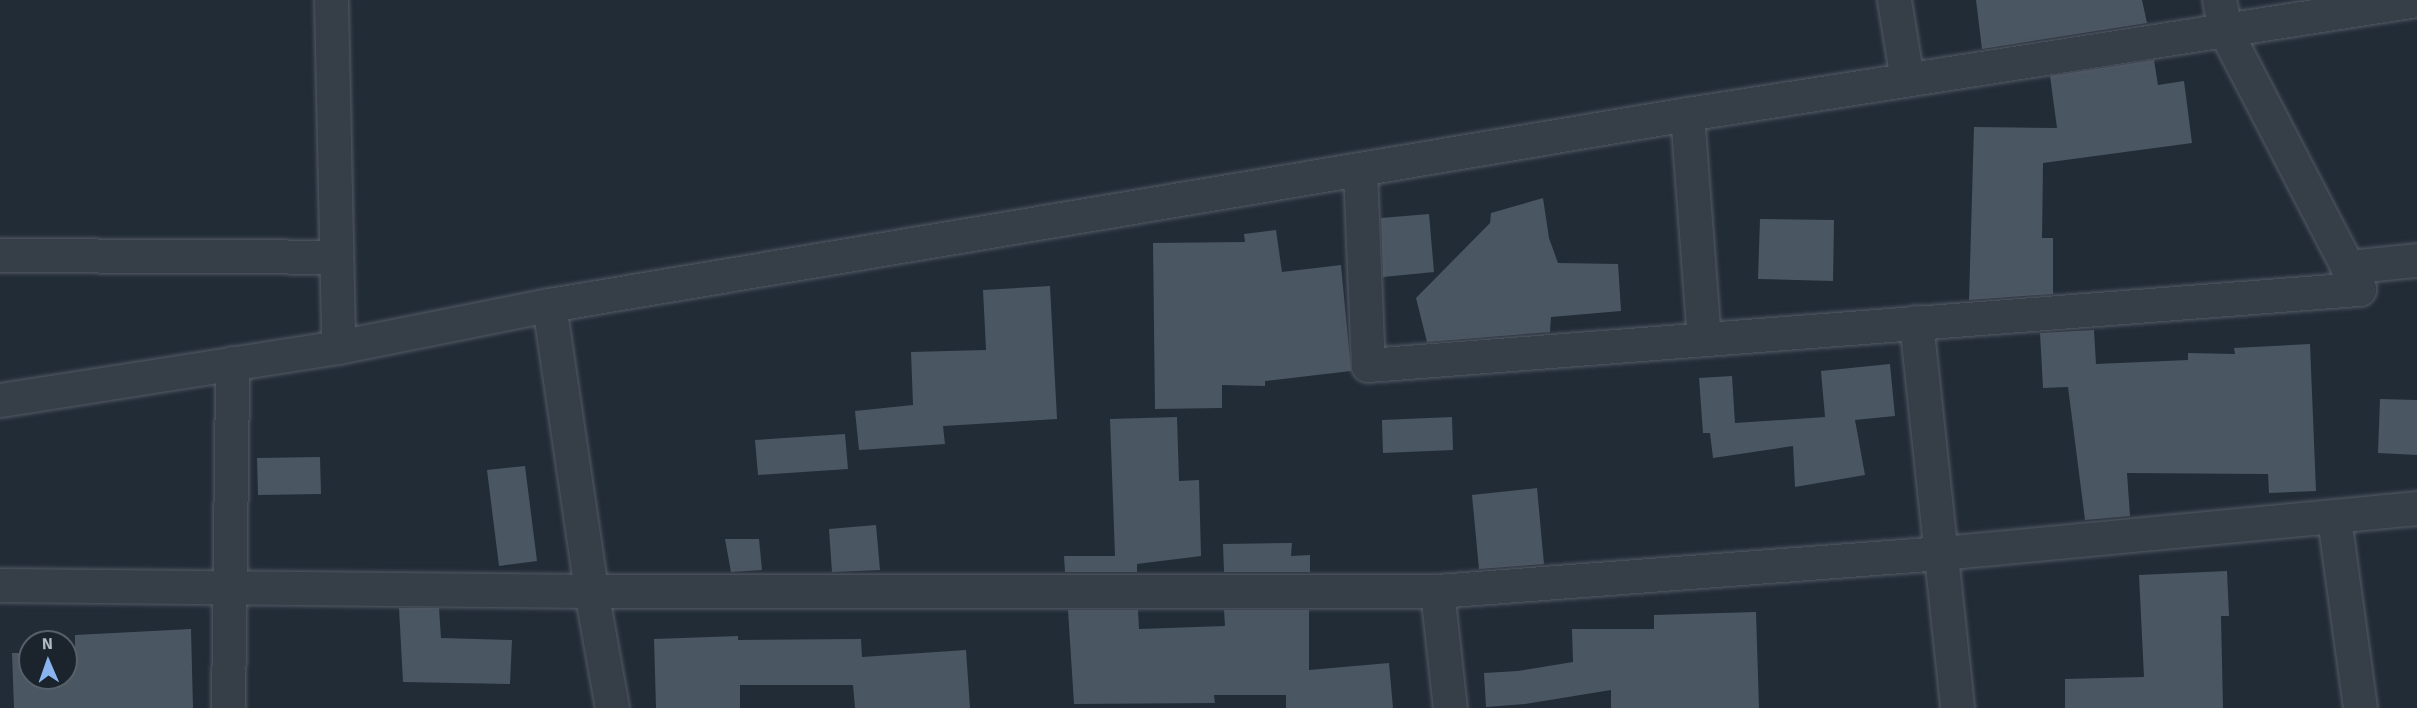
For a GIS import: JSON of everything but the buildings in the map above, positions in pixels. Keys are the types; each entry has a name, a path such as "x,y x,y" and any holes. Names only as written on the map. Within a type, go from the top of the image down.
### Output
{"street":[{"path":"331,0 338,347"},
{"path":"1894,0 1907,79"},
{"path":"0,400 338,347 549,305 1907,79 2222,15 2417,0"},
{"path":"1360,169 1368,365 2359,288 2222,15"},
{"path":"1687,114 1704,338"},
{"path":"0,255 336,257"},
{"path":"2347,267 2417,260"},
{"path":"549,305 591,591 612,708"},
{"path":"1916,322 1958,708"},
{"path":"228,708 232,363"},
{"path":"0,585 591,591 1437,591 1941,553 2334,518 2417,508"},
{"path":"2334,518 2360,708"},
{"path":"1437,591 1450,708"}]}
